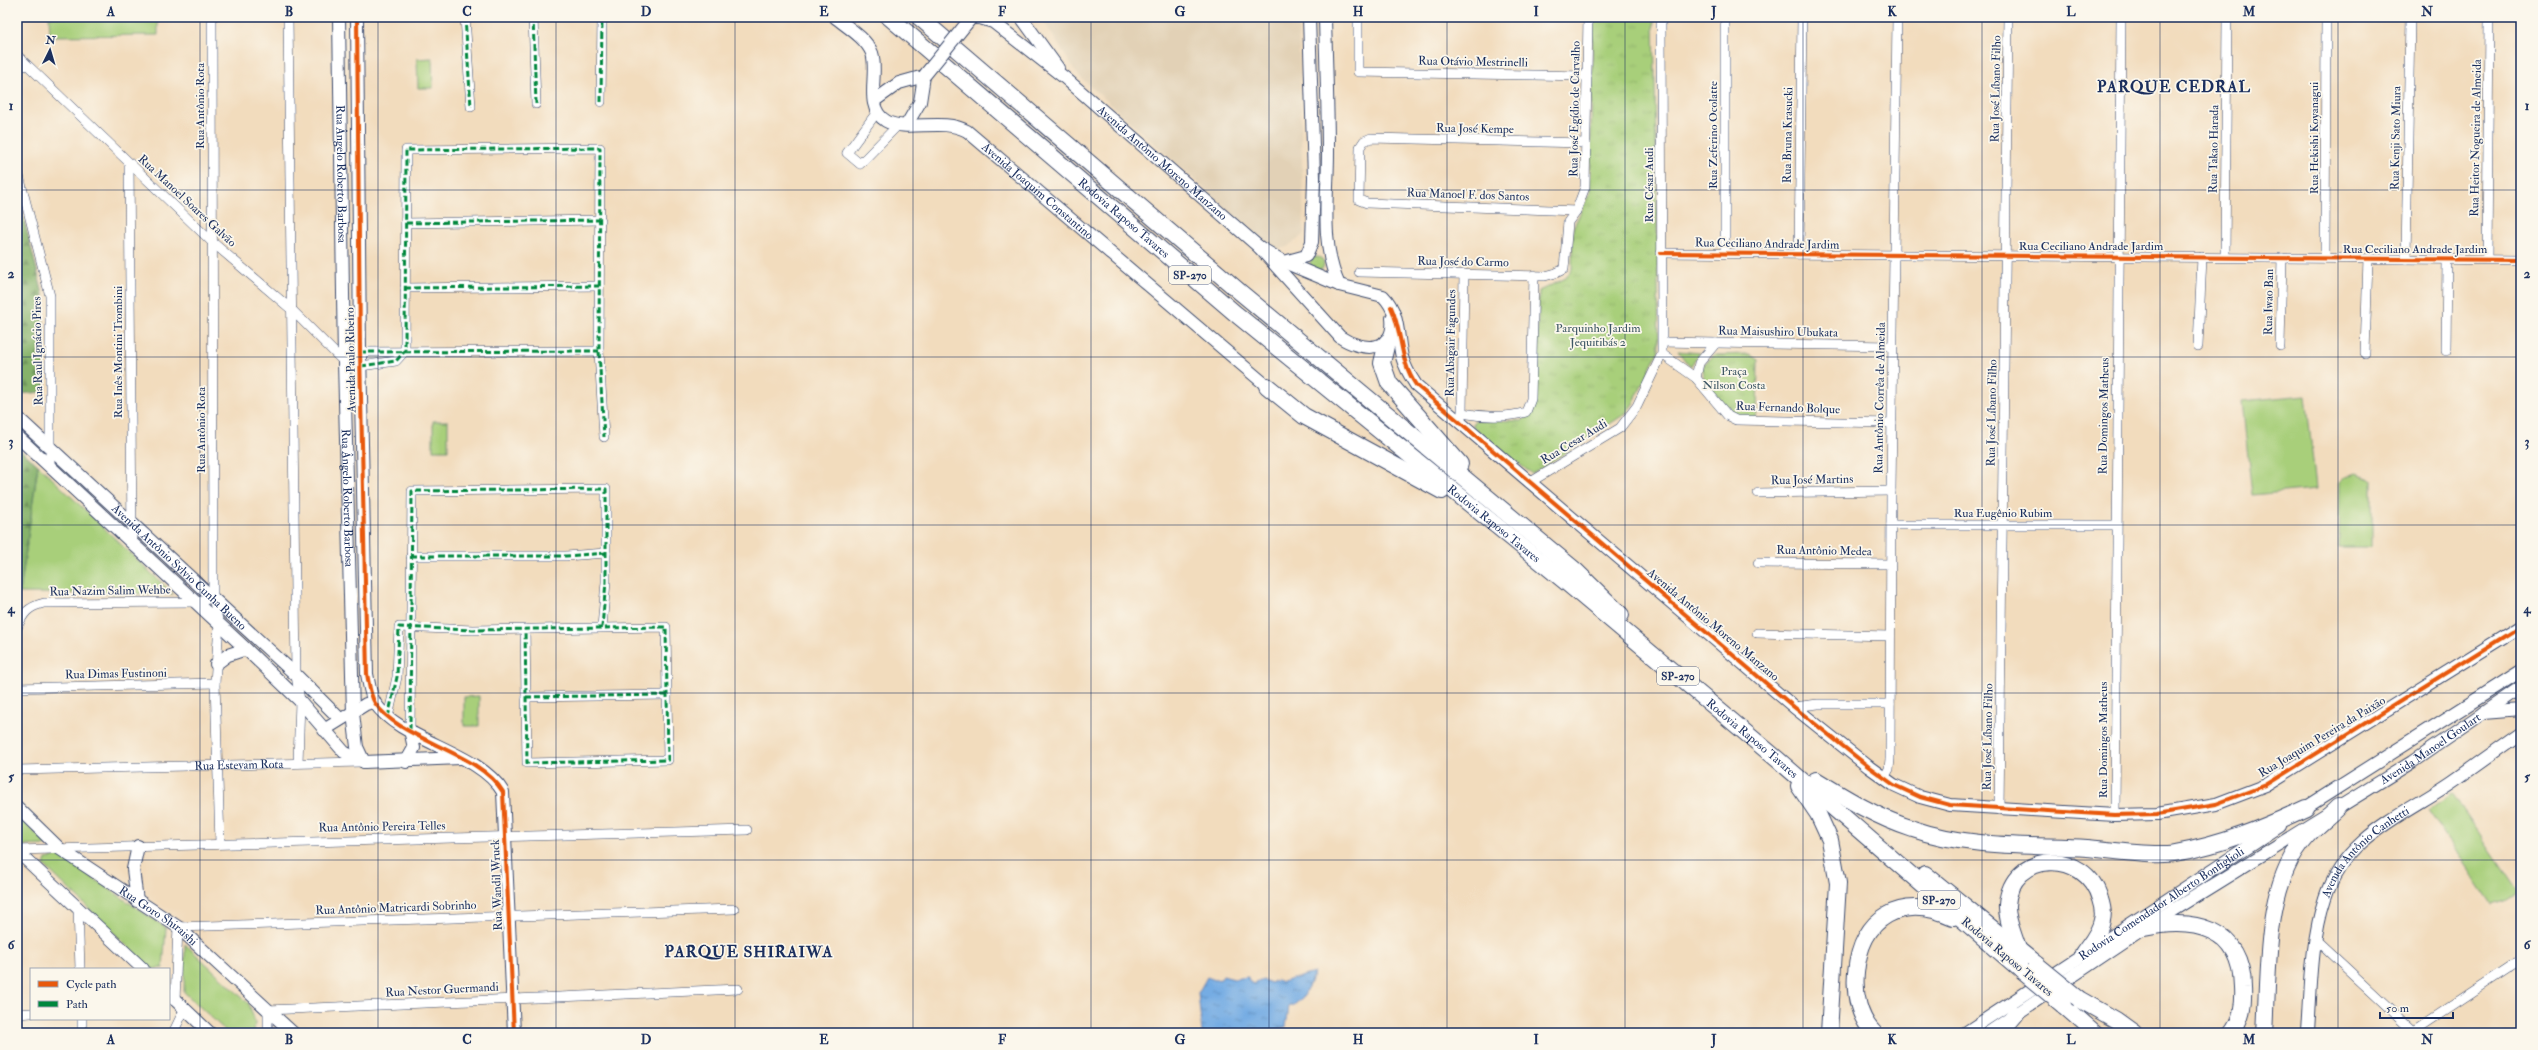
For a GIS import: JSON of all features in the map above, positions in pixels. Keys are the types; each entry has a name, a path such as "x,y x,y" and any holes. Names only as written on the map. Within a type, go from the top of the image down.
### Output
{"highway":[{"name":"Rodovia Raposo Tavares","path":"889,17 1236,314 1497,526 1777,759 1968,924 2029,967 2079,999 2119,1033"},
{"name":"Rodovia Raposo Tavares","path":"919,17 1240,292 1576,571 1615,610 1816,780 1896,851 2018,949 2029,967 2063,1005 2092,1031"},
{"path":"1386,342 1382,363 1389,383 1503,510"},
{"path":"1267,386 1304,416 1428,482 1497,526"},
{"path":"1777,759 1818,814 1830,840 1832,850 1838,883 1829,1033"},
{"path":"1816,780 1860,807 1879,816 1914,830 1962,840 2172,854 2211,846 2250,834 2306,808"},
{"path":"2265,1033 2272,923 2280,882 2293,856 2306,837 2338,807"},
{"path":"2018,949 2008,912 2009,894 2017,879 2028,869 2043,862 2060,861 2083,872 2094,883 2102,907 2102,920 2096,935 2083,954"},
{"path":"1874,1033 1862,1015 1855,983 1860,951 1874,924 1888,914 1902,909 1917,907 1935,909 1968,924"},
{"path":"2144,928 2163,924 2192,924 2212,930 2231,945 2241,969 2243,1000 2240,1018 2231,1033"},
{"path":"2079,999 2116,1020 2134,1033"},
{"path":"2000,1033 2016,1014"}],"street":[{"name":"Rua Antônio Rota","path":"212,17 211,241 213,598 218,624 216,683 220,843"},
{"path":"288,17 296,675 300,701 298,763"},
{"name":"Rua Ângelo Roberto Barbosa","path":"339,17 344,362 353,712 355,740 364,762"},
{"name":"Avenida Paulo Ribeiro","path":"357,17 360,352 367,674 374,702"},
{"path":"465,17 471,107"},
{"path":"533,17 536,104"},
{"path":"601,102 602,17"},
{"path":"835,17 870,48 874,63 875,106"},
{"path":"924,76 899,83 875,106 847,153 860,164 903,125 920,102 924,76 971,17"},
{"name":"Avenida Antônio Moreno Manzano","path":"971,17 993,22 1065,78 1259,247 1340,337 1349,343 1363,347 1386,342"},
{"name":"Avenida Antônio Moreno Manzano","path":"1021,17 1065,78"},
{"path":"1284,262 1306,256 1312,242 1314,178 1309,17"},
{"path":"1325,17 1328,148 1327,238 1331,264 1339,285"},
{"name":"Rua Otávio Mestrinelli","path":"1358,17 1358,72 1587,76"},
{"name":"Rua José Egídio de Carvalho","path":"1564,269 1568,222 1576,211 1585,187 1588,17"},
{"name":"Rua César Audi","path":"1661,17 1662,354"},
{"name":"Rua Zeferino Ocolatte","path":"1725,17 1725,253"},
{"name":"Rua Bruna Krasucki","path":"1799,254 1802,17"},
{"name":"Rua Antônio Corrêa de Almeida","path":"1884,778 1889,769 1890,760 1892,346 1897,17"},
{"name":"Rua José Líbano Filho","path":"1999,810 2008,17"},
{"name":"Rua Domingos Matheus","path":"2114,815 2115,525 2121,17"},
{"name":"Rua Takao Harada","path":"2225,257 2227,17"},
{"name":"Rua Hekishi Koyanagui","path":"2325,258 2326,17"},
{"name":"Rua Kenji Sato Miura","path":"2406,259 2410,17"},
{"name":"Rua Heitor Nogueira de Almeida","path":"2486,259 2489,17"},
{"name":"Rua Manoel Soares Galvão","path":"17,55 211,241 292,310 344,362"},
{"path":"17,68 27,65"},
{"name":"Avenida Joaquim Constantino","path":"875,106 886,121 903,125 954,125 967,131 1267,386"},
{"name":"Rua José Kempe","path":"1359,200 1360,147 1364,141 1371,138 1586,143"},
{"path":"361,366 391,363 401,358 405,351 406,150 600,148 601,220 599,351 604,437"},
{"name":"Rua Inês Montini Trombini","path":"129,163 132,541"},
{"name":"Rua Raul Ignácio Pires","path":"17,168 50,296 50,466"},
{"name":"Rua Manoel F. dos Santos","path":"1359,200 1367,204 1576,211"},
{"path":"406,223 601,220"},
{"name":"Avenida Antônio Moreno Manzano","path":"1259,247 1284,262 1339,285 1358,291 1377,292 1388,300 1398,324 1402,355 1409,375 1416,385 1461,418 1529,483 1794,707 1884,778 1927,799 1950,805 1999,810 2114,815"},
{"name":"Rua Ceciliano Andrade Jardim","path":"1661,252 2521,260"},
{"path":"2198,346 2202,257"},
{"name":"Rua Iwao Ban","path":"2280,346 2282,258"},
{"path":"2365,353 2368,259"},
{"path":"2446,352 2447,259"},
{"name":"Rua José do Carmo","path":"1360,272 1534,275 1556,273 1564,269"},
{"name":"Rua Abagair Fagundes","path":"1461,418 1464,274"},
{"path":"1461,418 1472,415 1515,416 1526,412 1531,399 1534,275"},
{"path":"405,288 600,286"},
{"path":"1386,342 1392,326 1391,307"},
{"name":"Rua Maisushiro Ubukata","path":"1663,342 1892,346"},
{"path":"1696,378 1699,363 1716,343"},
{"path":"360,352 599,351"},
{"name":"Rua Fernando Bolque","path":"1662,354 1696,378 1728,416 1736,420 1892,423"},
{"name":"Rua Cesar Audi","path":"1529,483 1620,428 1637,406 1662,354"},
{"name":"Avenida Antônio Sylvio Cunha Bueno","path":"17,417 296,675 340,719"},
{"name":"Avenida Antônio Sylvio Cunha Bueno","path":"17,436 132,541 300,701 344,752 364,762"},
{"path":"406,762 414,748 410,730 412,491 543,488 606,489 606,553 602,627"},
{"name":"Rua José Martins","path":"1758,493 1891,492"},
{"name":"Rua Eugênio Rubim","path":"1891,525 2115,525"},
{"path":"411,556 559,556 606,553"},
{"name":"Rua Antônio Medea","path":"1758,562 1890,564"},
{"name":"Rua Nazim Salim Wehbe","path":"17,628 22,617 30,607 44,603 197,602 213,598"},
{"name":"Rua Joaquim Pereira da Paixão","path":"2114,815 2157,814 2216,804 2266,785 2521,626"},
{"path":"388,717 397,677 399,627 473,630 602,627 666,627 668,760 527,763 525,629"},
{"path":"1757,633 1890,636"},
{"path":"216,664 228,655 246,649"},
{"name":"Avenida Manoel Goulart","path":"2357,775 2521,671"},
{"name":"Rua Dimas Fustinoni","path":"17,688 216,683"},
{"name":"Avenida Manoel Goulart","path":"2338,807 2412,762 2481,713 2521,687"},
{"path":"526,697 667,695"},
{"path":"324,730 366,704 374,702"},
{"name":"Rua Wandil Wruck","path":"374,702 388,717 462,758 498,782 503,792 514,1033"},
{"path":"1794,707 1818,704 1890,704"},
{"path":"2481,713 2521,710"},
{"name":"Avenida Antônio Canhetti","path":"2308,1033 2316,940 2325,897 2348,854 2376,830 2451,783 2521,733"},
{"name":"Rua Estevam Rota","path":"17,770 298,763 406,762 462,758"},
{"name":"Rodovia Comendador Alberto Bonfiglioli","path":"1965,1033 2357,775"},
{"name":"Rua Goro Shiraishi","path":"17,807 60,849 178,927 293,1033"},
{"name":"Rodovia Comendador Alberto Bonfiglioli","path":"1988,1033 2144,928 2338,807"},
{"name":"Rua Antônio Pereira Telles","path":"17,851 220,843 747,830"},
{"path":"137,900 133,869 138,846"},
{"path":"17,851 142,968"},
{"path":"78,907 80,968"},
{"name":"Rua Antônio Matricardi Sobrinho","path":"178,927 734,909"},
{"path":"178,927 171,998 210,1033"},
{"path":"2316,940 2415,1032 2521,960"},
{"name":"Rua Nestor Guermandi","path":"268,1010 738,989"},
{"path":"173,1033 184,1010"},
{"path":"268,1010 268,1033"},
{"path":"17,1014 30,1013"},
{"path":"82,1020 82,1033"}],"shaded area":[{"path":"1041,17 1298,17 1304,235 1287,247 1274,250 1262,241 1077,74"}],"green space":[{"path":"49,17 158,17 158,35 50,36"},
{"name":"Parquinho Jardim Jequitibás 2","path":"1593,17 1654,17 1659,350 1633,404 1625,414 1532,474 1473,427 1473,423 1475,420 1522,421 1531,412 1535,405 1539,291 1566,278 1572,269 1573,228 1590,193"},
{"path":"432,58 433,88 418,88 417,59"},
{"path":"17,192 43,294 45,392 17,394"},
{"path":"1317,257 1322,259 1324,264 1322,269 1317,271 1312,269 1310,264 1312,259"},
{"path":"1678,351 1699,353 1690,367"},
{"name":"Praça Nilson Costa","path":"1749,354 1758,360 1757,414 1754,419 1740,417 1712,392 1704,378 1703,371 1704,364 1715,355"},
{"path":"2306,395 2316,489 2252,495 2242,401"},
{"path":"433,421 448,421 448,450 433,450"},
{"path":"17,447 38,465 20,593 17,595"},
{"path":"38,465 173,594 20,593"},
{"path":"2356,473 2372,480 2372,547 2339,547 2340,482 2345,476"},
{"path":"479,696 479,726 464,726 464,697"},
{"path":"2452,793 2519,892 2507,900 2492,905 2428,810"},
{"path":"17,815 48,845 19,846"},
{"path":"61,856 166,928 163,968 150,968 44,865 46,859"},
{"path":"185,944 249,1004 255,1022 254,1033 228,1033 184,992"}],"water":[{"path":"1314,973 1304,996 1293,1006 1289,1006 1286,1027 1277,1029 1273,1033 1202,1033 1198,993 1207,977 1215,980 1221,979 1223,976 1234,979 1248,977 1249,981 1253,984 1263,980 1271,983 1277,980 1282,982"}],"marked path":[{"path":"465,17 471,107"},
{"path":"533,17 536,104"},
{"path":"601,102 602,17"},
{"path":"361,366 396,361 405,351 406,150 600,148 599,351 604,437"},
{"path":"406,223 601,220"},
{"path":"405,288 599,286"},
{"path":"360,352 599,351"},
{"path":"410,730 412,491 606,489 606,582 602,627"},
{"path":"411,556 566,556 606,553"},
{"path":"388,717 397,677 399,627 473,630 666,627 668,760 527,763 525,629"},
{"path":"526,697 667,695"}],"cycle path":[{"path":"357,17 360,352 367,674 373,700 387,716 402,727 476,766 492,778 503,792 514,1033"},
{"path":"1661,253 2521,260"},
{"path":"1391,307 1398,327 1407,366 1416,385 1794,707 1894,785 1920,797 1950,805 2115,815 2157,814 2216,804 2266,785 2521,626"}],"district":[{"name":"PARQUE CEDRAL","path":"2174,87"},
{"name":"PARQUE SHIRAIWA","path":"749,952"}]}
